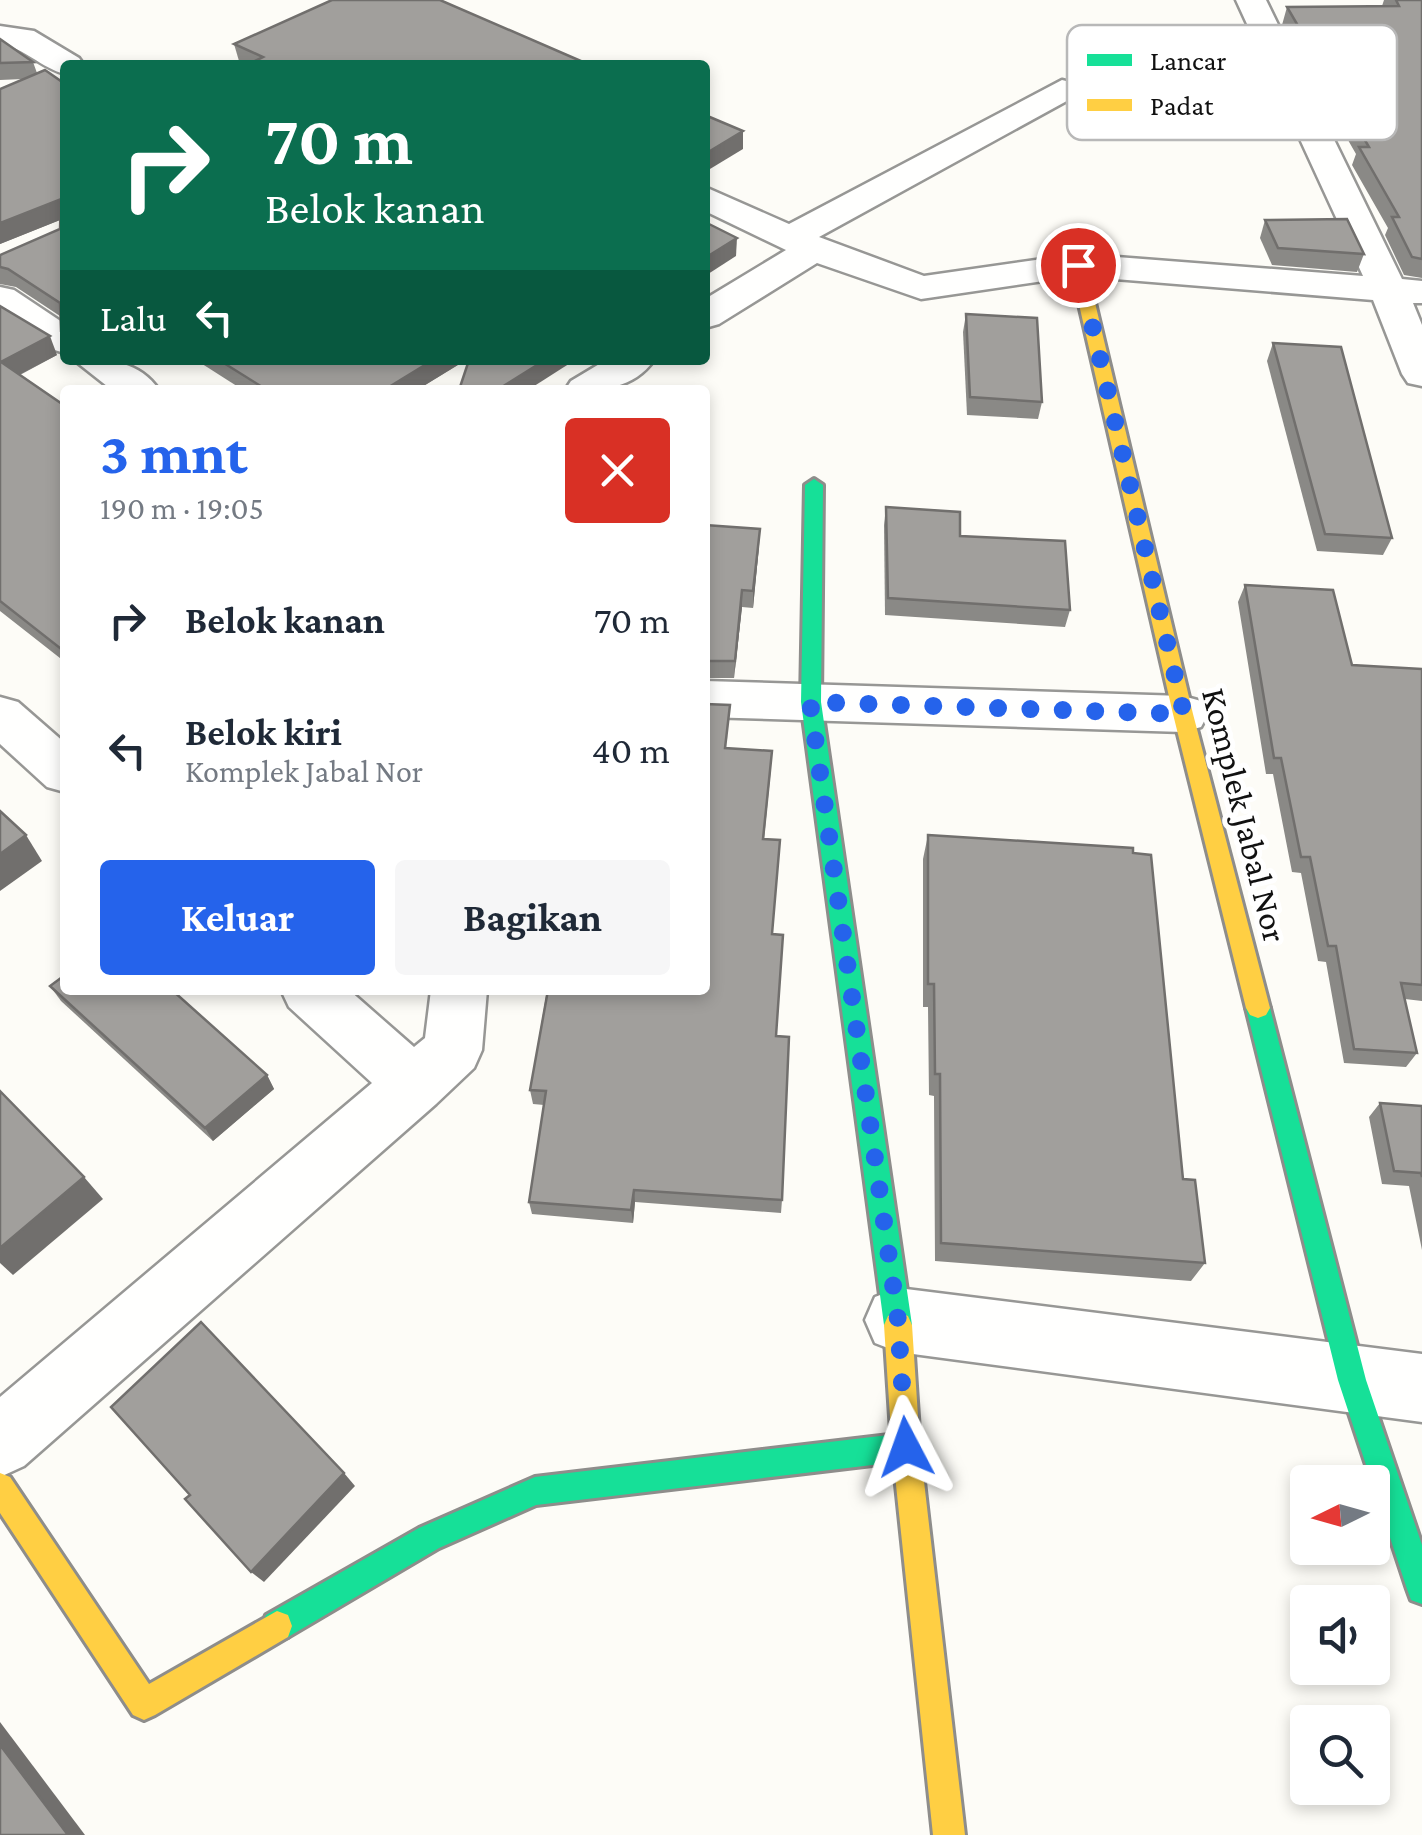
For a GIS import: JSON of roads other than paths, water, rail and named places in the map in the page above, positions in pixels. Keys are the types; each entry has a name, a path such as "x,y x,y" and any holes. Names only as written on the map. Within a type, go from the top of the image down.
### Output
{"street":[{"path":"1251,0 1264,25"},
{"path":"0,35 23,38 60,60"},
{"path":"710,312 802,244 1062,90"},
{"path":"1325,140 1405,290 1422,374"},
{"path":"710,200 802,244 921,288 1078,265 1405,290"},
{"name":"Komplek Jabal Nor","path":"1078,265 1184,714 1352,1380 1422,1589"},
{"path":"0,298 60,338"},
{"path":"102,365 132,385"},
{"path":"814,485 810,702 898,1320 906,1447 949,1835"},
{"path":"710,699 1184,714"},
{"path":"0,715 60,769"},
{"path":"315,995 415,1084"},
{"path":"0,1442 453,1050 458,995"},
{"path":"898,1320 1422,1388"},
{"path":"0,1487 144,1704 429,1538 535,1492 906,1447"}]}
